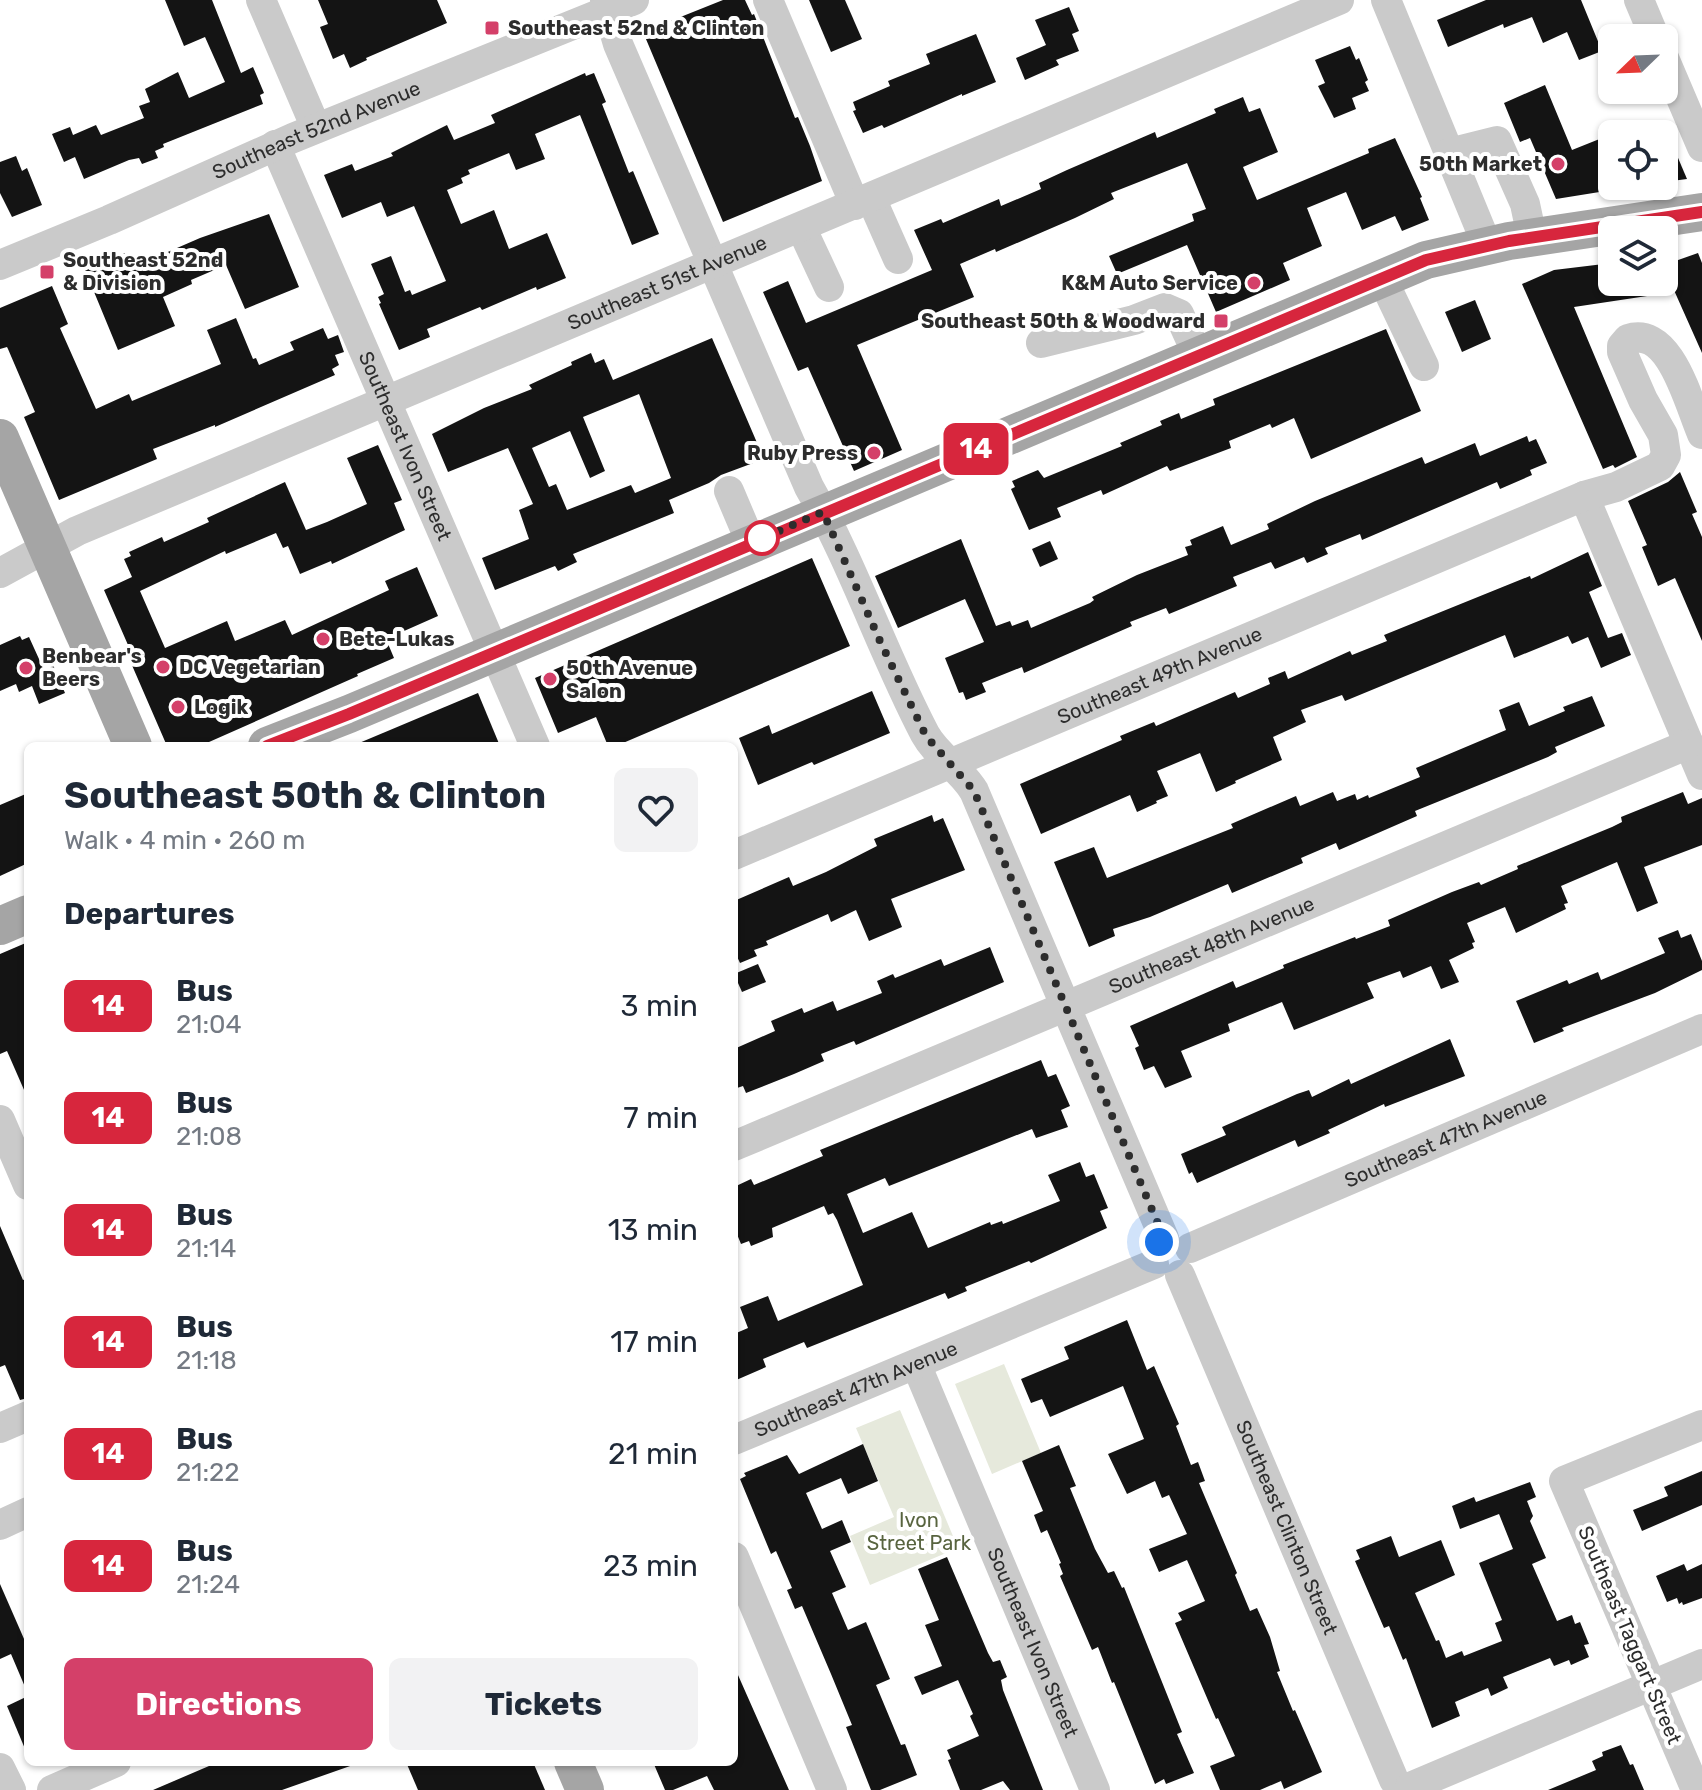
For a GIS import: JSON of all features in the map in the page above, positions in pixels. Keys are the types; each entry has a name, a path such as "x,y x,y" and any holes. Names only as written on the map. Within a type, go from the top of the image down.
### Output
{"main road":[{"path":"277,742 1426,260 1532,237 1702,212"},
{"path":"0,438 131,742"},
{"path":"0,926 24,916"},
{"path":"575,1766 585,1790"}],"street":[{"path":"261,0 316,128"},
{"path":"768,0 863,201 898,259"},
{"name":"Southeast 51st Avenue","path":"0,573 77,531 1339,0"},
{"path":"1639,0 1649,24"},
{"path":"1389,1 1487,245"},
{"name":"Southeast 52nd Avenue","path":"0,265 275,145 616,4"},
{"name":"Southeast Clinton Street","path":"616,4 618,44 809,487 926,736 974,791 1400,1787"},
{"path":"1678,91 1702,147"},
{"path":"1449,153 1497,141 1525,204 1532,237"},
{"name":"Southeast Ivon Street","path":"275,145 492,653 533,742"},
{"path":"801,227 829,287"},
{"path":"1382,278 1424,366"},
{"path":"1041,343 1134,320 1165,308 1179,314 1198,356"},
{"name":"Southeast 49th Avenue","path":"738,853 1660,466 1666,455 1666,442 1622,352 1622,346 1628,339 1646,338 1661,345 1670,358 1702,434"},
{"path":"729,491 751,543"},
{"path":"1584,496 1702,775"},
{"name":"Southeast 48th Avenue","path":"738,1144 1689,744"},
{"name":"Southeast 47th Avenue","path":"738,1438 1702,1029"},
{"path":"0,1120 24,1176"},
{"name":"Southeast Ivon Street","path":"916,1364 1095,1790"},
{"path":"0,1428 24,1418"},
{"name":"Southeast Taggart Street","path":"1696,1790 1564,1481 1702,1425"},
{"path":"0,1525 24,1514"},
{"path":"738,1567 832,1790"},
{"path":"1400,1787 1702,1664"},
{"path":"52,1790 107,1766"},
{"path":"0,1768 11,1790"}],"green space":[{"name":"Ivon Street Park","path":"1004,1364 1041,1453 992,1474 955,1384"},
{"name":"Ivon Street Park","path":"900,1410 958,1548 870,1585 850,1536 894,1517 856,1428"}],"building":[{"path":"165,0 212,0 241,73 253,67 264,93 260,95 263,104 163,144 164,147 155,151 158,158 142,164 139,158 129,160 84,179 75,157 64,162 52,134 70,127 73,135 96,125 101,135 144,118 139,106 150,102 145,89 178,72 189,98 225,82 205,37 184,46"},
{"path":"318,0 437,0 447,23 350,68 344,54 333,59 320,27 328,24"},
{"path":"723,0 745,0 754,14 822,181 723,222 643,32"},
{"path":"809,0 845,0 862,39 831,52"},
{"path":"1486,0 1581,0 1598,41 1598,53 1579,60 1567,32 1543,43 1532,17 1504,28 1503,24 1448,47 1437,20"},
{"path":"1069,7 1079,31 1072,34 1079,51 1056,60 1059,65 1025,80 1016,58 1046,45 1035,20"},
{"path":"976,34 996,82 884,128 882,125 863,133 853,111 856,110 853,102 890,86 888,81 930,64 926,54"},
{"path":"1350,46 1356,60 1359,58 1369,91 1352,98 1356,109 1334,118 1318,86 1325,83 1315,60"},
{"path":"585,73 586,76 594,73 606,102 602,104 629,173 633,171 659,234 632,245 580,115 535,134 545,159 516,170 509,153 468,170 470,174 461,178 463,183 447,190 461,224 494,210 509,249 547,233 566,278 427,329 430,337 399,350 379,304 378,297 384,294 371,264 391,256 405,292 410,290 412,295 446,281 414,206 387,217 381,202 342,218 324,175 352,164 355,171 393,156 391,153 447,125 454,140 495,123 491,115"},
{"path":"1545,85 1572,150 1598,140 1598,192 1556,199 1530,138 1520,142 1504,103"},
{"path":"1243,97 1249,112 1260,108 1278,152 1243,167 1257,200 1369,153 1368,149 1395,138 1429,220 1402,231 1395,216 1362,230 1346,192 1307,208 1322,246 1283,263 1290,280 1216,312 1187,245 1117,274 1109,256 1194,221 1192,214 1206,209 1187,163 1111,193 1114,199 1075,218 960,264 974,297 857,345 902,450 854,471 808,367 798,371 763,292 788,281 806,323 932,270 914,230 941,219 943,223 999,199 1001,206 1041,189 1039,183 1067,170 1155,132 1157,138 1216,113 1214,109"},
{"path":"16,156 22,171 27,168 42,205 12,217 0,193 0,162"},
{"path":"1678,158 1687,179 1678,180"},
{"path":"269,214 299,287 245,309 226,265 191,280 192,284 163,297 175,326 118,350 85,270 125,253 131,268 200,238"},
{"path":"1698,253 1702,263 1702,353 1677,296 1678,260"},
{"path":"1598,265 1598,296 1647,296 1574,307 1637,457 1615,468 1613,465 1603,469 1522,284 1554,270"},
{"path":"52,286 68,324 60,328 96,409 129,394 132,401 221,364 207,330 236,318 253,359 256,358 259,365 294,350 290,342 323,328 328,339 338,335 344,352 335,355 339,365 332,369 335,375 215,427 153,449 157,459 59,500 24,417 35,412 7,347 0,349 0,308"},
{"path":"1475,300 1491,339 1462,352 1445,312"},
{"path":"1386,329 1421,411 1311,459 1294,418 1272,428 1270,424 1229,441 1231,448 1170,471 1167,466 1103,495 1101,490 1057,508 1061,517 1029,530 1011,489 1015,487 1012,481 1038,470 1044,478 1122,446 1120,443 1162,425 1160,421 1179,413 1181,419 1215,405 1213,399"},
{"path":"712,338 764,459 669,500 674,513 573,554 577,562 558,571 555,566 495,590 482,558 529,539 519,510 533,504 508,448 448,472 432,434 532,389 529,385 591,353 595,363 604,359 613,380","holes":["639,394 671,478 635,493 631,485 567,510 556,484 549,487 532,448 570,431 590,478 605,471 583,417"]},
{"path":"1527,436 1529,442 1536,439 1547,463 1530,470 1532,475 1500,489 1497,482 1362,540 1360,534 1325,548 1328,554 1307,563 1304,557 1275,569 1271,562 1233,577 1237,586 1169,614 1166,608 1130,622 1132,626 1024,673 1022,667 982,683 986,692 966,700 963,692 959,693 945,658 984,642 965,599 898,628 875,576 961,539 996,626 1010,621 1012,626 1028,620 1031,628 1090,603 1094,600 1092,597 1137,575 1188,555 1185,547 1192,545 1190,540 1223,526 1231,545 1269,529 1267,524 1315,501 1422,457 1425,464 1475,443 1480,456"},
{"path":"378,445 402,500 394,503 405,530 332,564 331,561 300,574 288,546 283,548 276,533 226,554 225,551 140,591 165,648 227,621 235,641 285,620 292,635 389,590 385,581 417,567 438,616 386,639 394,658 358,676 209,742 165,742 104,590 132,577 124,559 131,556 129,552 162,537 164,542 209,522 207,518 285,482 306,530 367,504 347,458"},
{"path":"1680,472 1697,512 1692,514 1702,537 1702,641 1675,578 1658,586 1642,547 1647,545 1628,501 1668,482"},
{"path":"1050,541 1058,559 1040,567 1032,549"},
{"path":"1588,552 1602,586 1589,592 1608,638 1622,633 1631,655 1601,668 1588,637 1572,644 1568,636 1514,658 1505,635 1345,701 1342,695 1301,710 1306,722 1273,737 1282,760 1216,792 1200,753 1157,771 1168,796 1157,803 1137,812 1130,795 1041,834 1020,784 1122,740 1120,736 1154,722 1156,726 1235,692 1238,698 1270,684 1268,678 1285,671 1288,679 1350,651 1352,655 1387,641 1384,635 1530,576 1531,579"},
{"path":"812,558 850,646 625,742 606,742 596,717 558,733 535,678"},
{"name":"Benbear's Beers","path":"20,636 22,640 29,637 44,670 53,665 65,693 39,704 32,686 19,692 16,684 0,691 0,645"},
{"path":"872,691 890,733 758,785 739,738 769,725 772,734"},
{"path":"478,693 498,742 362,742"},
{"path":"1592,696 1605,726 1555,747 1557,752 1548,757 1415,811 1417,816 1339,850 1336,843 1301,858 1303,863 1232,893 1228,884 1113,929 1115,936 1089,947 1054,862 1094,847 1107,878 1233,828 1231,824 1296,796 1300,806 1333,792 1337,801 1355,794 1357,800 1368,795 1369,798 1420,777 1416,768 1506,730 1499,710 1519,702 1529,726 1565,711 1563,707"},
{"path":"1683,792 1688,804 1702,798 1702,845 1644,867 1658,903 1637,912 1617,862 1561,886 1568,903 1564,904 1566,909 1516,933 1505,907 1467,923 1475,942 1472,943 1474,948 1449,960 1459,982 1441,989 1431,966 1403,978 1400,971 1367,983 1374,998 1294,1030 1282,1002 1228,1024 1230,1031 1181,1051 1192,1077 1165,1088 1154,1066 1144,1070 1135,1048 1139,1046 1130,1026 1233,981 1236,988 1284,968 1283,965 1390,926 1388,920 1452,892 1479,882 1481,885 1518,869 1517,866 1622,822 1621,817"},
{"path":"24,795 24,865 0,876 0,805"},
{"path":"932,815 934,822 943,818 965,870 891,899 902,927 869,941 856,910 831,922 828,914 766,941 768,945 754,950 757,956 740,963 738,899 789,877 793,886 826,872 877,846 874,839"},
{"path":"1678,930 1681,938 1691,934 1702,961 1702,970 1655,993 1562,1028 1564,1031 1534,1043 1516,1001 1567,980 1569,984 1598,972 1601,980 1665,953 1658,938"},
{"path":"24,944 24,1090 7,1051 0,1054 0,954"},
{"path":"990,947 1004,982 856,1045 854,1041 821,1054 824,1061 794,1074 746,1093 743,1086 738,1088 738,1047 775,1031 771,1021 802,1008 804,1013 833,1001 837,1011 882,993 877,981 893,974 895,978 941,959 944,966"},
{"path":"758,964 766,982 742,992 738,972"},
{"path":"1450,1039 1465,1076 1385,1107 1384,1104 1298,1147 1295,1140 1197,1183 1192,1172 1189,1174 1181,1154 1226,1135 1222,1127 1309,1090 1312,1097 1349,1079 1351,1084"},
{"path":"1041,1060 1048,1077 1056,1074 1070,1106 1061,1110 1068,1127 1036,1138 1032,1129 889,1186 885,1178 847,1194 863,1233 912,1212 928,1248 990,1222 991,1225 1002,1221 1003,1224 1060,1201 1048,1175 1080,1162 1086,1177 1094,1174 1108,1208 1100,1211 1107,1228 1031,1263 1029,1261 965,1287 967,1291 948,1299 945,1293 807,1348 804,1342 763,1359 766,1367 738,1379 738,1332 748,1328 740,1307 768,1296 778,1321 863,1285 837,1220 833,1213 828,1215 824,1206 772,1228 773,1237 751,1246 749,1241 741,1244 738,1237 738,1185 751,1179 754,1185 823,1156 820,1150"},
{"path":"0,1226 24,1280 24,1399 20,1400 5,1365 0,1367"},
{"path":"1127,1320 1147,1370 1154,1366 1179,1424 1176,1426 1191,1465 1198,1462 1205,1481 1199,1483 1237,1573 1235,1575 1250,1611 1257,1608 1270,1637 1280,1671 1277,1672 1322,1772 1284,1789 1281,1781 1260,1790 1220,1790 1210,1766 1235,1756 1175,1623 1182,1620 1178,1613 1205,1601 1187,1560 1159,1572 1149,1549 1187,1534 1169,1495 1162,1498 1155,1481 1127,1494 1108,1454 1144,1439 1123,1386 1050,1417 1042,1399 1031,1403 1021,1379 1069,1359 1064,1347"},
{"path":"863,1444 878,1481 848,1494 841,1478 806,1493 822,1529 842,1520 851,1542 830,1551 846,1587 832,1593 848,1630 866,1622 890,1679 876,1685 917,1775 880,1790 871,1790 846,1727 852,1725 831,1674 802,1606 795,1609 787,1590 792,1588 776,1551 771,1554 740,1479 746,1476 744,1473 787,1455 799,1474"},
{"path":"1059,1445 1076,1486 1070,1488 1095,1549 1108,1573 1114,1571 1124,1587 1182,1732 1177,1734 1194,1773 1166,1784 1164,1779 1155,1784 1114,1682 1098,1647 1092,1650 1060,1576 1063,1574 1061,1563 1047,1530 1041,1533 1034,1515 1043,1511 1022,1461"},
{"path":"1702,1471 1702,1505 1642,1531 1633,1510 1668,1496 1664,1487"},
{"path":"1530,1482 1536,1497 1527,1501 1533,1516 1530,1521 1546,1558 1532,1564 1557,1621 1572,1615 1575,1624 1580,1622 1589,1644 1584,1645 1589,1657 1571,1665 1569,1660 1554,1666 1550,1658 1503,1677 1508,1688 1491,1696 1488,1688 1455,1702 1460,1716 1432,1728 1406,1658 1403,1660 1389,1626 1384,1628 1355,1561 1360,1559 1356,1550 1391,1536 1399,1557 1441,1540 1455,1575 1415,1593 1446,1658 1462,1651 1464,1656 1502,1641 1495,1623 1502,1620 1479,1563 1513,1549 1499,1514 1460,1529 1452,1506 1474,1497 1476,1502"},
{"path":"947,1557 988,1653 993,1662 1000,1660 1007,1677 1001,1680 1003,1690 1043,1790 1010,1790 1003,1781 981,1790 960,1790 947,1750 979,1736 970,1716 973,1714 958,1680 922,1695 914,1677 942,1666 925,1625 939,1620 918,1569"},
{"path":"1684,1564 1687,1571 1702,1564 1702,1598 1683,1605 1677,1598 1667,1602 1656,1576"},
{"path":"0,1584 24,1639 24,1685 11,1654 0,1659"},
{"path":"738,1675 789,1790 714,1790 707,1776 673,1790 665,1790 655,1766 738,1766"},
{"path":"24,1698 24,1746 7,1706"},
{"path":"1621,1745 1644,1790 1548,1790 1596,1770 1592,1761 1603,1756 1602,1752"},
{"path":"209,1766 350,1766 282,1790 153,1790"},
{"path":"408,1766 535,1766 545,1790 418,1790"}],"bus line":[{"name":"14","path":"277,742 1426,260 1509,241 1702,212"}],"place":[{"name":"Southeast 52nd & Clinton","path":"492,28"},
{"name":"50th Market","path":"1558,164"},
{"name":"Southeast 52nd & Division","path":"47,272"},
{"name":"K&M Auto Service","path":"1254,283"},
{"name":"Southeast 50th & Woodward","path":"1221,321"},
{"name":"Ruby Press","path":"874,453"},
{"name":"Bete-Lukas","path":"323,639"},
{"name":"DC Vegetarian","path":"163,667"},
{"name":"Benbear's Beers","path":"26,668"},
{"name":"50th Avenue Salon","path":"550,679"},
{"name":"Logik","path":"178,707"}],"route":[{"path":"762,538 751,543 823,512 926,736 974,791 1164,1238 1159,1242"}]}
